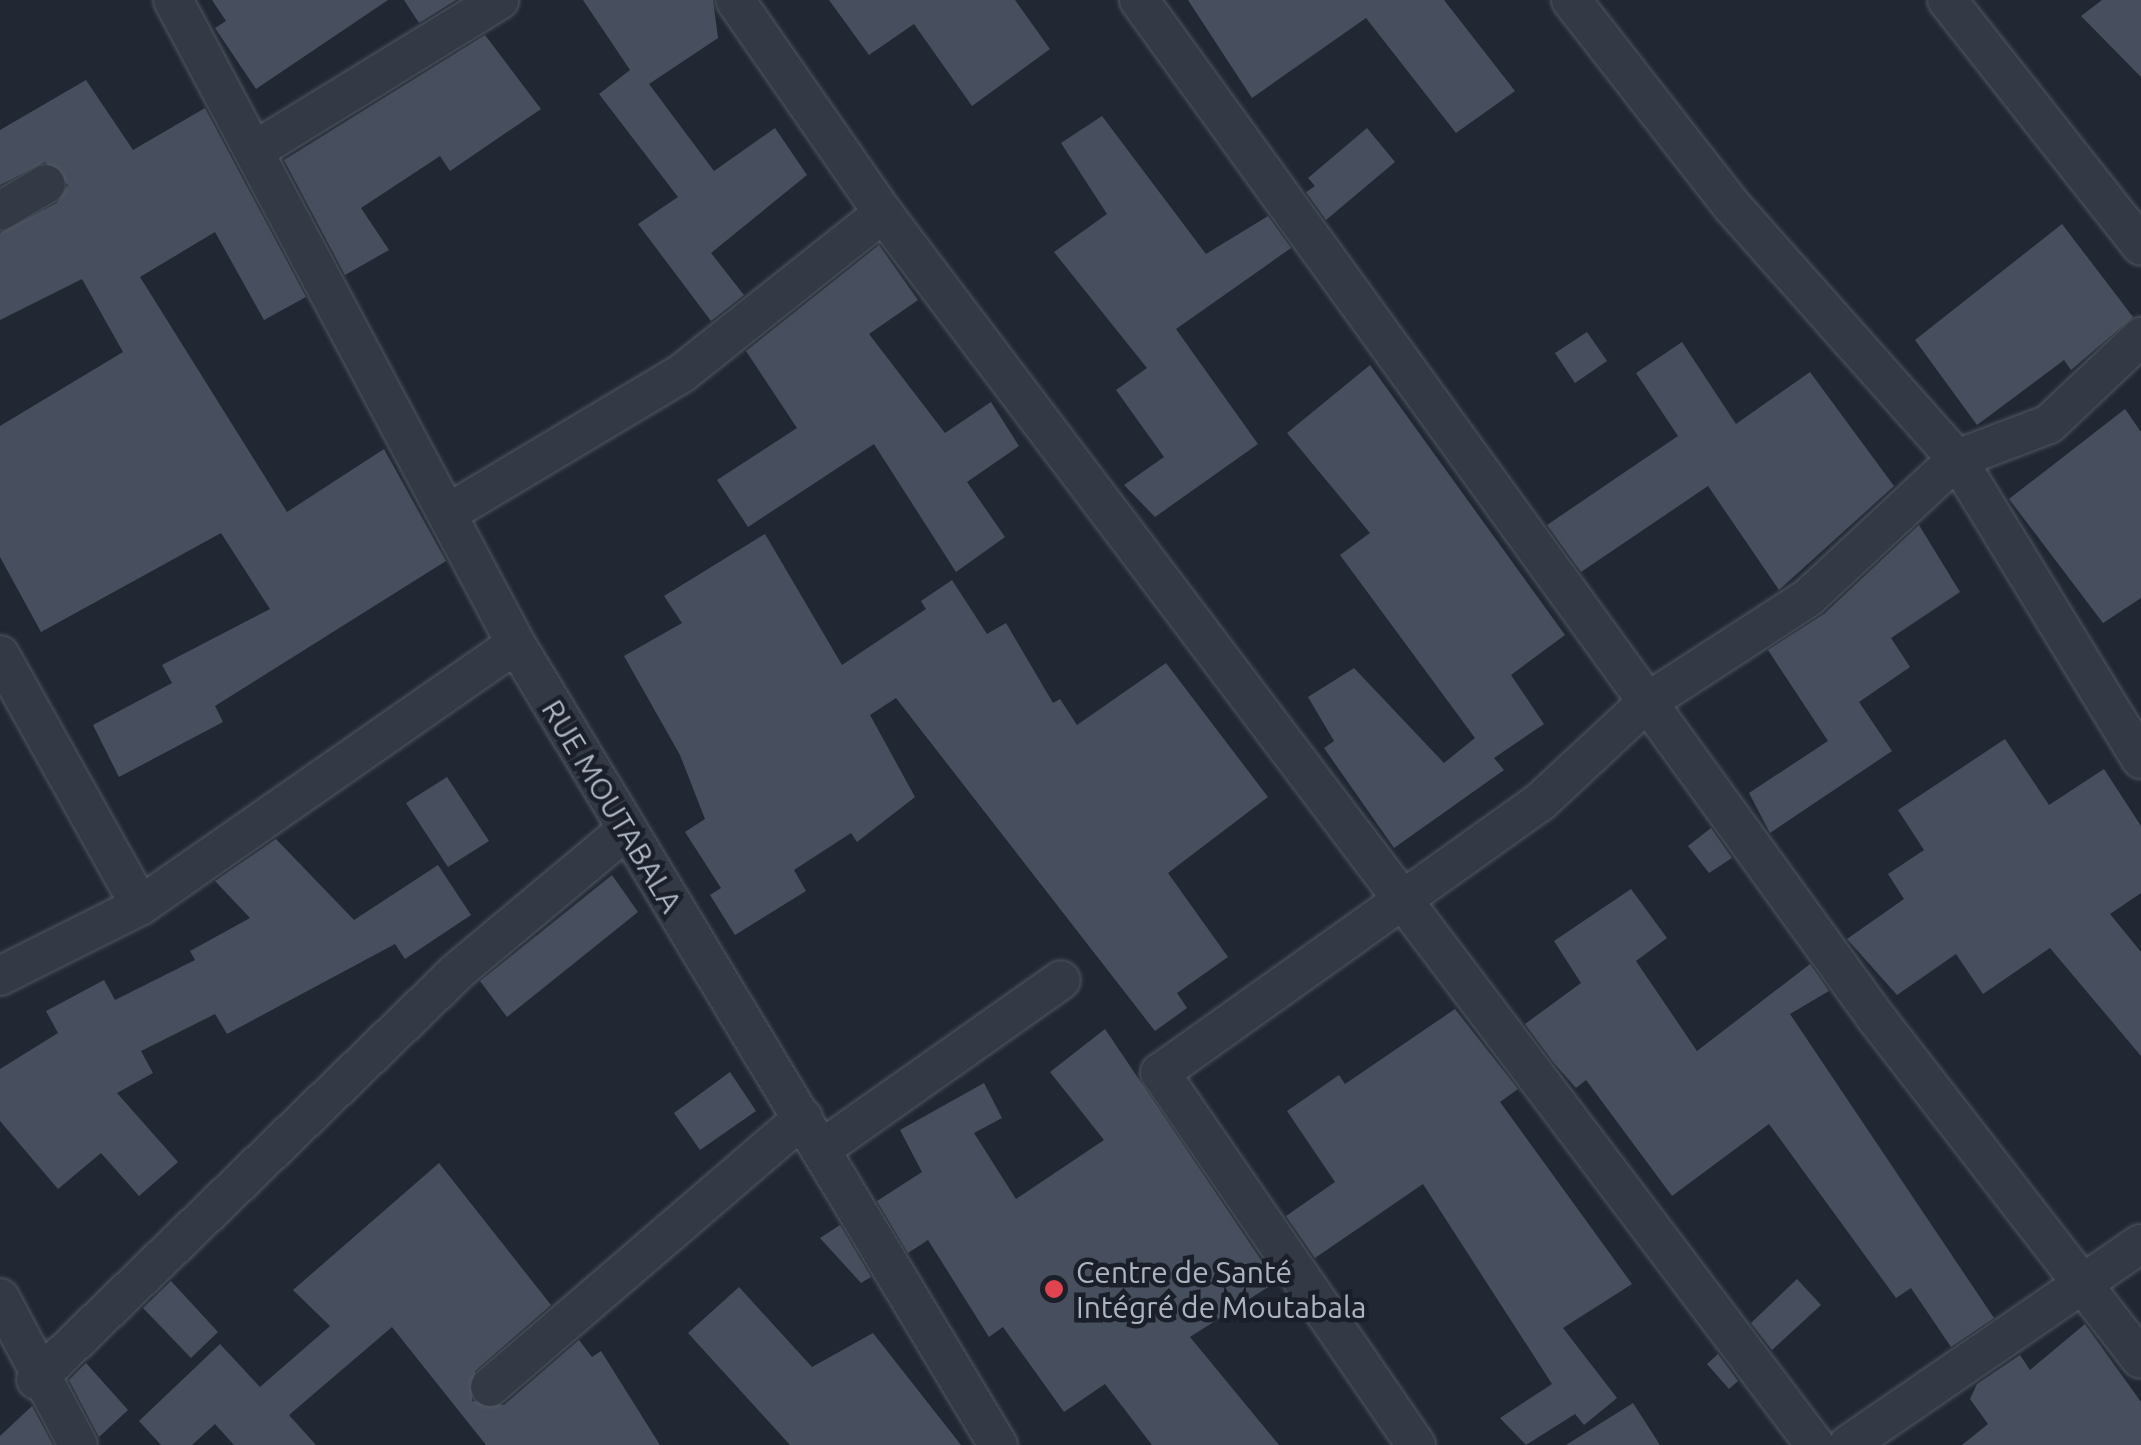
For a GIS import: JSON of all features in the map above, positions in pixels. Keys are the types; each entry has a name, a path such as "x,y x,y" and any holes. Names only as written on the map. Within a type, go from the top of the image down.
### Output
{"street":[{"name":"RUE MOUTABALA","path":"174,0 450,512 516,644 624,832 813,1133 998,1445"},
{"path":"254,152 499,0"},
{"path":"735,0 884,213 1400,904 1815,1445"},
{"path":"1139,0 1646,704 2000,1183 2085,1282 2141,1359"},
{"path":"1571,0 1732,206 1957,458 2141,759"},
{"path":"1947,0 2141,246"},
{"path":"0,211 46,184"},
{"path":"450,512 682,373 884,213"},
{"path":"1416,1445 1160,1073 1540,802 1646,704 1809,598 1957,458 2049,424 2141,338"},
{"path":"0,976 140,906 516,644"},
{"path":"0,655 140,906"},
{"path":"36,1380 459,970 624,832"},
{"path":"490,1387 813,1133 1060,980"},
{"path":"1848,1445 2141,1244"},
{"path":"0,1298 36,1380 78,1445"}],"building":[{"path":"212,0 388,0 256,89 215,28 226,21"},
{"path":"404,0 456,0 419,23"},
{"path":"583,0 713,0 718,38 649,84 714,171 775,128 807,175 711,253 744,295 711,321 638,224 678,197 599,94 630,70"},
{"path":"829,0 1015,0 1050,49 972,106 914,24 869,55"},
{"path":"1188,0 1444,0 1515,91 1456,133 1366,18 1252,98"},
{"path":"2102,0 2141,0 2141,77 2081,16"},
{"path":"485,35 541,109 450,171 440,156 361,208 389,250 345,275 284,160"},
{"path":"86,80 133,150 205,108 306,297 264,320 215,232 140,277 287,512 384,449 446,561 215,706 223,722 119,777 93,725 172,683 162,665 270,609 221,533 41,632 0,557 0,426 123,352 82,279 0,320 0,233 57,203 68,185 45,162 0,185 0,130"},
{"path":"1102,116 1206,254 1268,216 1291,248 1176,329 1258,444 1155,517 1124,485 1164,457 1116,390 1147,368 1054,252 1107,214 1061,143"},
{"path":"1367,128 1395,162 1326,220 1306,192 1315,186 1308,178"},
{"path":"2062,224 2133,317 2071,370 2064,360 1977,425 1915,340"},
{"path":"879,245 918,300 869,334 945,433 991,402 1019,446 967,482 1005,537 956,572 874,444 748,527 717,480 797,428 746,351"},
{"path":"1587,332 1607,361 1575,383 1555,353"},
{"path":"1682,342 1736,424 1810,372 1894,486 1779,590 1708,486 1581,572 1547,525 1678,436 1636,373"},
{"path":"1370,365 1565,635 1511,675 1544,724 1494,758 1504,770 1394,848 1324,748 1334,741 1308,697 1354,668 1444,763 1475,738 1340,555 1370,533 1287,433"},
{"path":"2125,409 2141,432 2141,598 2103,623 2009,499"},
{"path":"1919,525 1960,592 1891,638 1910,667 1859,702 1892,751 1770,833 1749,793 1828,741 1768,650 1824,614"},
{"path":"765,534 842,665 926,609 921,601 952,580 987,634 1006,623 1053,703 1060,699 1077,725 1166,663 1268,797 1168,873 1228,957 1177,993 1187,1008 1155,1031 896,698 870,715 915,797 857,842 851,833 794,870 806,891 735,935 710,895 721,888 685,832 705,819 680,755 624,656 682,623 664,596"},
{"path":"2005,739 2049,805 2104,769 2141,826 2141,893 2110,914 2141,952 2141,1056 2050,948 1983,994 1956,954 1897,995 1847,939 1904,899 1888,874 1924,850 1898,810"},
{"path":"447,777 489,841 448,867 406,803"},
{"path":"1711,828 1732,858 1709,873 1688,846"},
{"path":"276,839 354,920 438,865 471,915 405,959 395,944 227,1034 215,1014 141,1051 153,1073 117,1093 178,1162 139,1196 101,1153 58,1189 0,1121 0,1069 58,1033 46,1011 104,980 115,1000 195,960 190,951 250,918 215,881"},
{"path":"612,875 638,912 507,1017 480,981"},
{"path":"1631,889 1667,938 1636,961 1697,1051 1810,964 1829,991 1790,1014 1994,1318 1951,1347 1911,1288 1896,1298 1769,1124 1672,1196 1586,1080 1576,1088 1554,1063 1525,1024 1581,983 1554,941"},
{"path":"1455,1009 1518,1089 1500,1102 1632,1284 1563,1328 1617,1398 1584,1425 1575,1414 1526,1445 1500,1418 1552,1384 1423,1184 1315,1258 1286,1216 1335,1182 1287,1111 1339,1075 1345,1084"},
{"path":"1105,1029 1276,1282 1190,1337 1279,1445 1152,1445 1105,1384 1064,1412 1003,1327 989,1337 928,1240 908,1253 877,1201 922,1172 900,1130 984,1083 1002,1118 974,1133 1016,1199 1104,1140 1050,1072"},
{"path":"730,1072 756,1111 700,1150 674,1113"},
{"path":"439,1163 551,1305 475,1371 472,1401 504,1405 579,1340 592,1357 601,1351 660,1445 486,1445 392,1327 289,1415 316,1445 234,1445 215,1424 192,1445 161,1445 139,1421 220,1344 260,1387 330,1326 293,1290"},
{"path":"840,1225 871,1277 861,1283 820,1238"},
{"path":"1797,1279 1821,1305 1772,1350 1751,1323"},
{"path":"171,1281 218,1332 191,1358 143,1308"},
{"path":"739,1287 812,1367 873,1333 961,1445 790,1445 688,1333"},
{"path":"2085,1324 2141,1402 2141,1445 1962,1445 1988,1424 1970,1399 1977,1384 2020,1355 2030,1370"},
{"path":"1718,1354 1738,1381 1729,1389 1707,1364"},
{"path":"86,1363 128,1410 99,1437 69,1380"},
{"path":"1633,1403 1660,1445 1566,1445"},
{"path":"32,1406 53,1445 0,1445 0,1436"}],"place":[{"name":"Centre de Santé Intégré de Moutabala","path":"1054,1289"}]}
